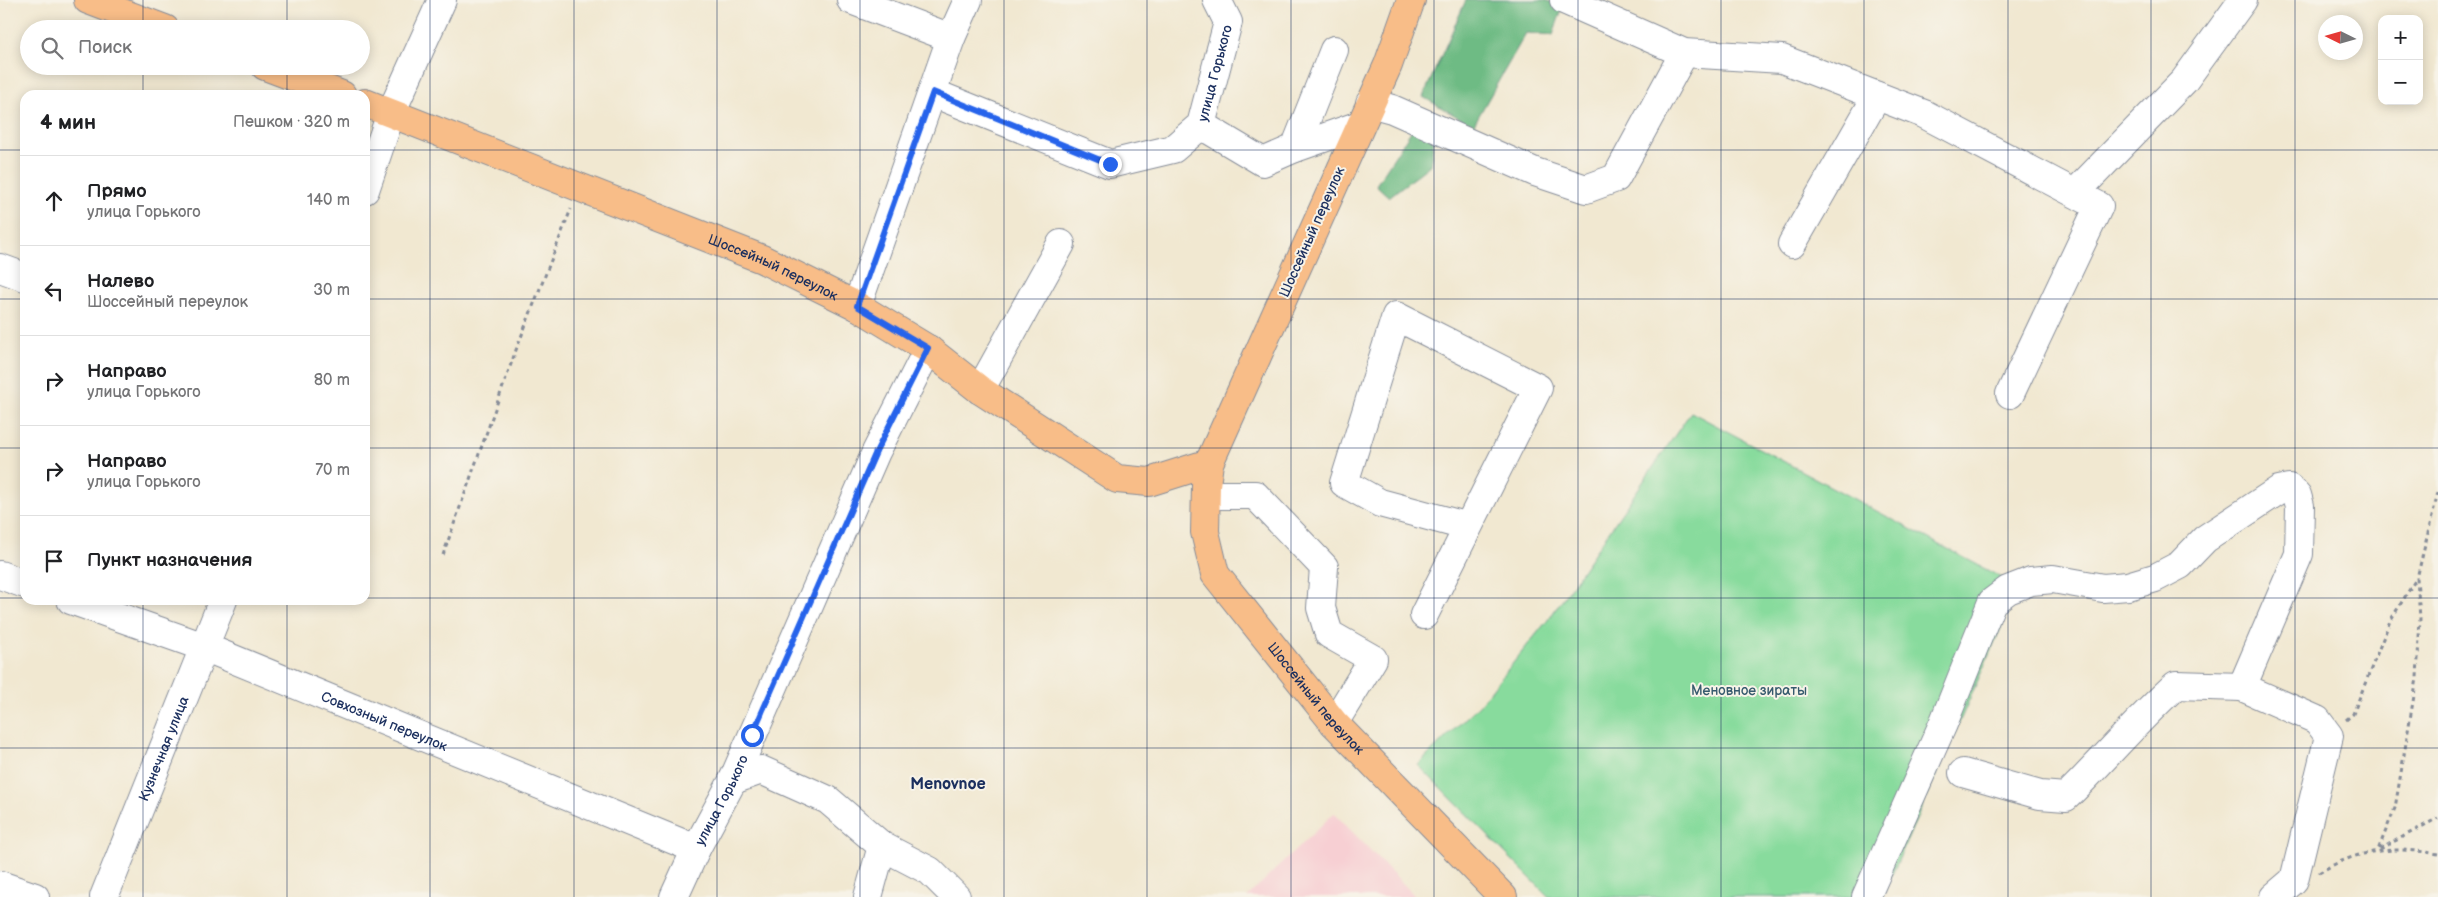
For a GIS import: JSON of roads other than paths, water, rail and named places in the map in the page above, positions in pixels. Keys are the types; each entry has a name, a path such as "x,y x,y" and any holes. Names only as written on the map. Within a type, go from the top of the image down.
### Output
{"main road":[{"path":"88,0 141,20"},
{"name":"Шоссейный переулок","path":"1411,0 1365,114 1210,463 1206,495 1205,532 1215,574 1334,723 1503,897"},
{"path":"290,75 329,90"},
{"name":"Шоссейный переулок","path":"370,106 762,259 857,306 928,348 980,390 1117,479 1148,482 1210,463"}],"street":[{"path":"370,175 391,113 442,0"},
{"path":"851,0 951,38"},
{"path":"857,306 951,38 968,0"},
{"name":"улица Горького","path":"933,92 1110,164 1174,149 1201,125 1228,22 1217,0"},
{"path":"1564,0 1684,53 1782,59 1924,114 2099,206 2010,394"},
{"path":"2075,194 2184,81 2244,0"},
{"path":"1295,148 1334,50"},
{"path":"1201,125 1263,162 1365,114 1392,110 1535,172 1586,188 1616,178 1684,53"},
{"path":"1792,244 1877,96"},
{"path":"980,390 1060,244"},
{"path":"0,268 20,275"},
{"path":"1424,615 1538,388 1396,316 1344,483 1380,503 1458,524 1467,529"},
{"name":"улица Горького","path":"674,897 696,848 733,780 876,452 928,348"},
{"path":"1866,897 1943,724 1992,602 2008,590 2031,581 2053,579 2103,588 2128,586 2155,578 2180,565 2205,539 2222,527 2279,490 2289,488 2296,495 2300,506 2299,554 2242,687"},
{"path":"1206,495 1255,495 1324,567 1321,608 1328,634 1374,659 1334,723"},
{"path":"0,575 20,582"},
{"name":"Совхозный переулок","path":"85,605 204,647 696,848"},
{"name":"Кузнечная улица","path":"104,897 221,605"},
{"path":"1963,773 2040,795 2066,797 2098,766 2142,715 2176,686 2242,687 2317,720 2329,736 2294,880 2274,897"},
{"path":"733,780 761,770 828,800 882,846 930,870 956,897"},
{"path":"868,897 882,846"},
{"path":"0,885 35,897"}],"district":[{"name":"Menovnoe","path":"948,784"}],"park label":[{"name":"Меновное зираты","path":"1749,690"}]}
